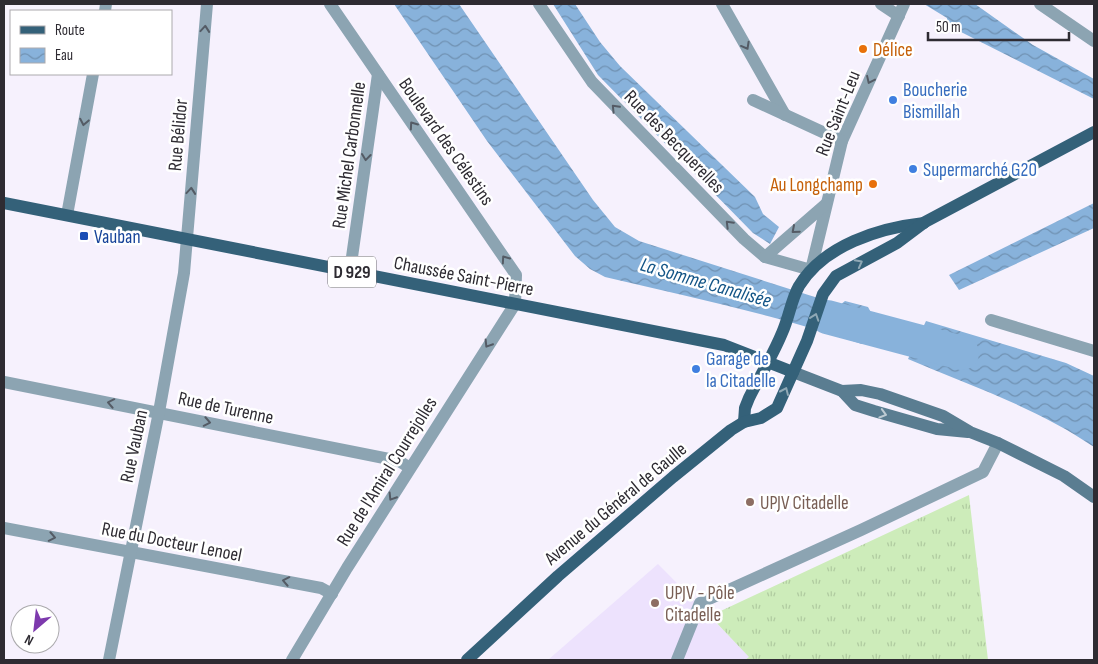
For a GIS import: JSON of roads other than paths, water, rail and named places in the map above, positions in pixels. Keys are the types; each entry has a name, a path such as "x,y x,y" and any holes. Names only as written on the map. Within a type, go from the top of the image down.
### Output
{"main road":[{"path":"744,422 745,408 783,332 798,287 811,270 835,252 874,232 925,222 1094,132"},
{"name":"Chaussée Saint-Pierre","path":"4,203 724,345 767,362"},
{"name":"Avenue du Général de Gaulle","path":"467,660 651,495 744,422 761,418 777,408 807,341 823,294 836,276 897,243 925,222"},
{"name":"D 929","path":"767,362 793,372"}],"street":[{"name":"Rue Bélidor","path":"188,239 207,4"},
{"name":"Boulevard des Célestins","path":"330,4 516,275 515,304"},
{"name":"Rue des Becquerelles","path":"539,4 592,82 765,257 811,270"},
{"path":"722,4 785,115"},
{"path":"881,4 899,16"},
{"name":"Rue Saint-Leu","path":"811,270 842,141 904,4"},
{"path":"1040,4 1094,41"},
{"name":"Rue Michel Carbonnelle","path":"350,271 378,74"},
{"path":"67,215 93,75"},
{"path":"753,100 842,141"},
{"path":"765,257 826,204"},
{"name":"Rue Vauban","path":"109,660 159,412 188,239"},
{"name":"Rue de l'Amiral Courrejolles","path":"292,660 347,568 515,304"},
{"path":"991,320 1094,351"},
{"name":"D 929","path":"793,372 842,391"},
{"name":"Rue de Turenne","path":"4,382 399,461 410,468"},
{"path":"842,391 861,390 880,394 943,416 970,432 998,443 1064,476 1094,497"},
{"path":"842,391 855,404 874,411 937,429 970,432"},
{"path":"677,660 700,603 983,472 998,443"},
{"name":"Rue du Docteur Lenoel","path":"4,528 320,588 332,594"}],"water":[{"path":"394,4 459,4 593,200 615,227 639,241 840,305 845,301 868,307 874,318 870,336 862,344 766,316 605,277 590,269 575,256 487,141"},
{"path":"553,4 575,4 600,42 620,66 755,197 763,214 779,227 770,244 753,233 598,75"},
{"path":"924,4 975,4 1033,45 1094,79 1094,99 961,32 947,21 947,18"},
{"path":"1094,203 1094,228 959,290 949,275"},
{"path":"926,321 1066,363 1094,376 1094,447 1027,409 908,359"}],"waterway":[{"name":"La Somme Canalisée","path":"827,317 962,353"}],"place":[{"name":"Délice","path":"863,49"},
{"name":"Boucherie Bismillah","path":"893,100"},
{"name":"Supermarché G20","path":"913,169"},
{"name":"Au Longchamp","path":"873,184"},
{"name":"Vauban","path":"84,236"},
{"name":"Garage de la Citadelle","path":"696,369"},
{"name":"UPJV Citadelle","path":"750,502"},
{"name":"UPJV - Pôle Citadelle","path":"655,603"}]}
